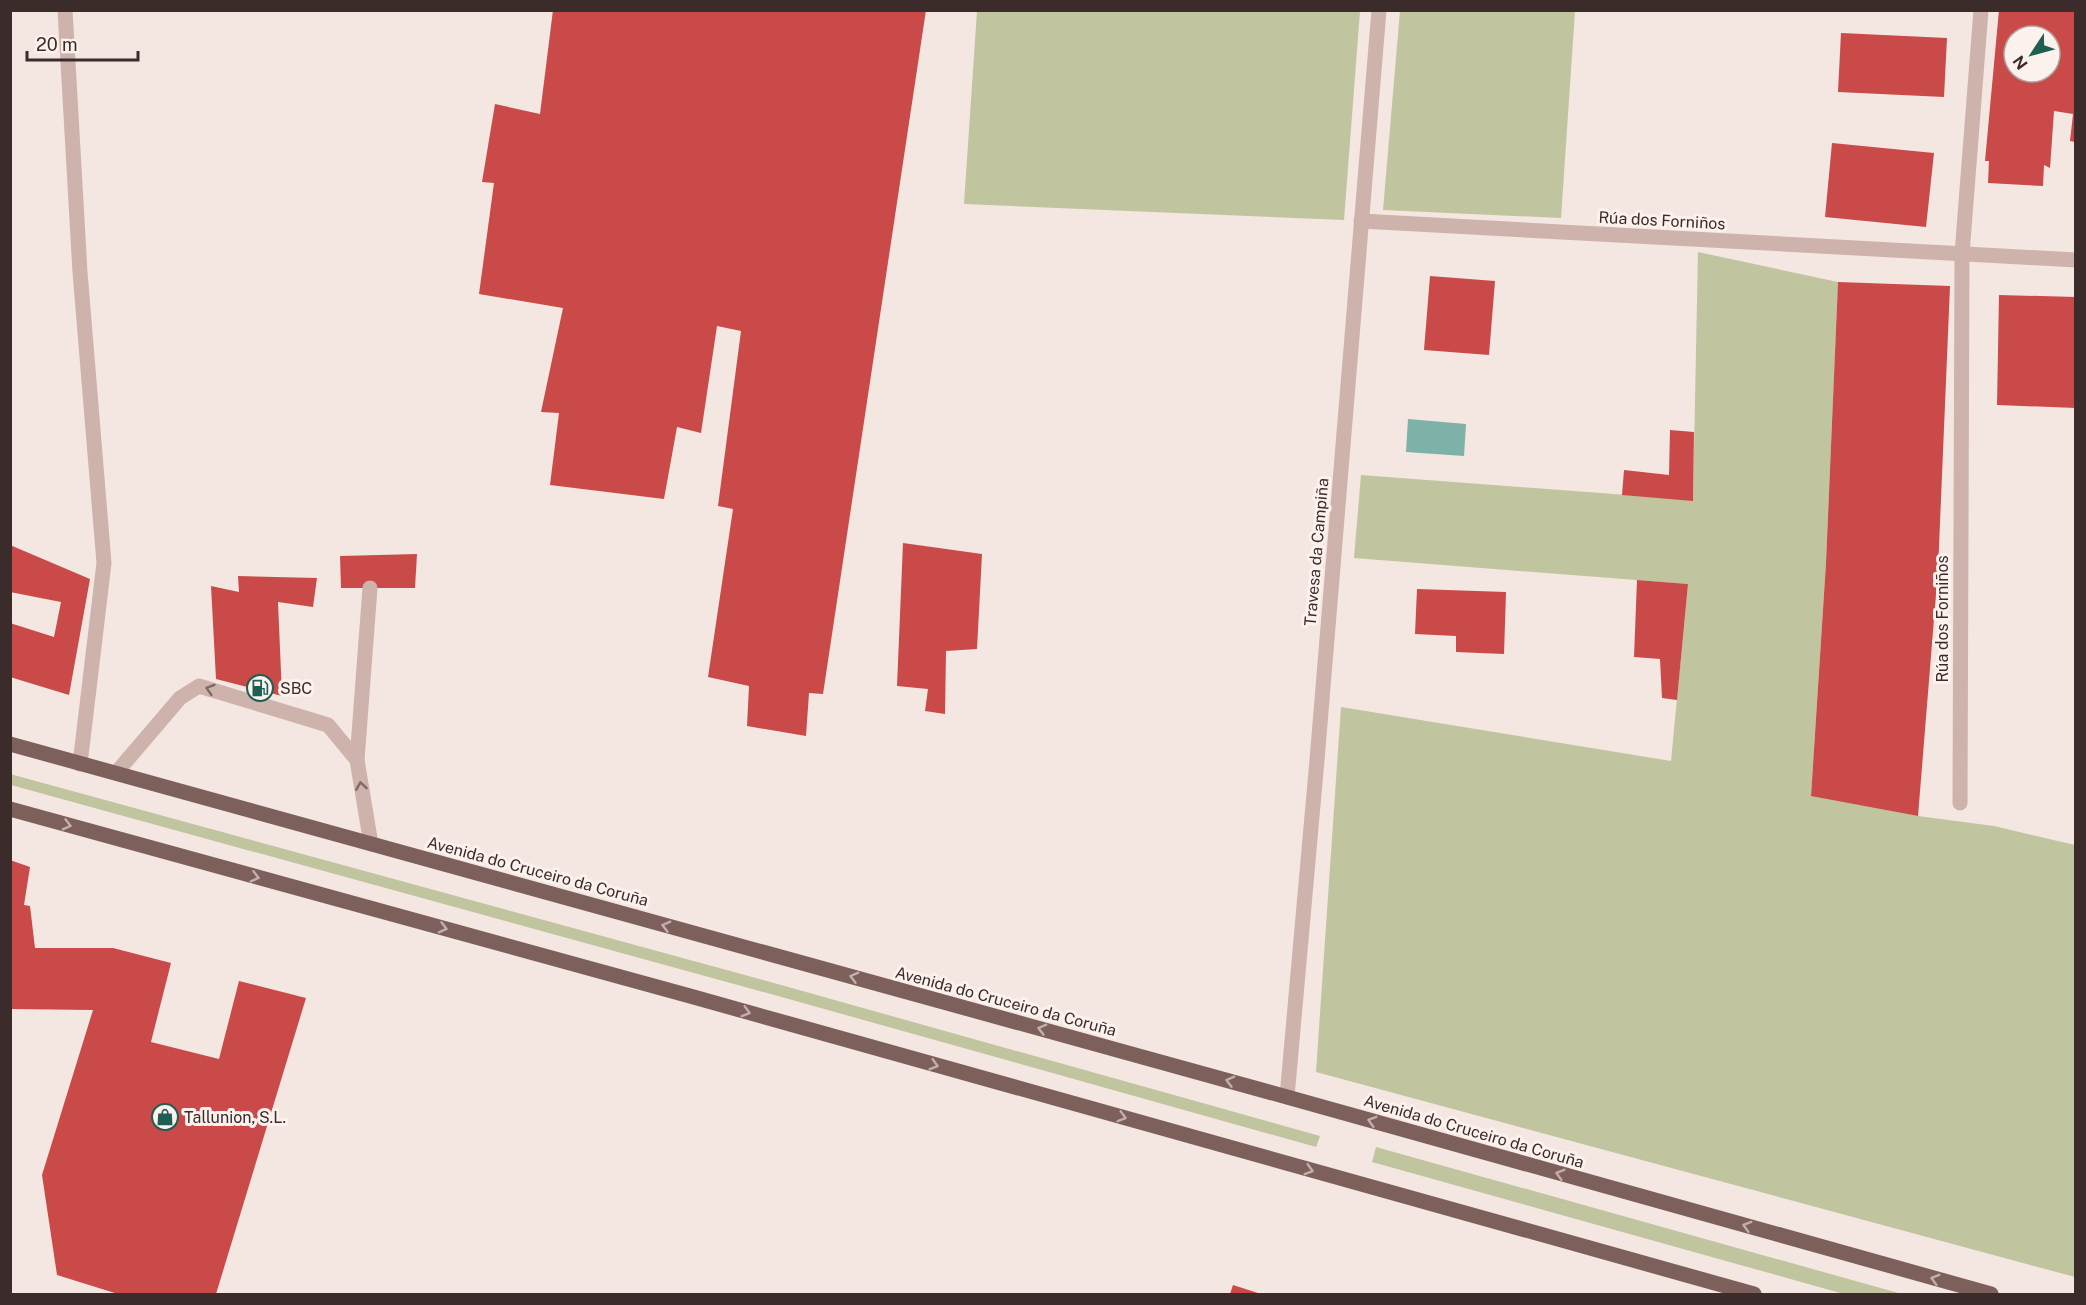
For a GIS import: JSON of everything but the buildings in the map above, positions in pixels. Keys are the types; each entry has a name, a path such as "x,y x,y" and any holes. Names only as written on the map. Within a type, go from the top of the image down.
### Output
{"main road":[{"name":"Avenida do Cruceiro da Coruña","path":"10,744 1991,1294"},
{"path":"10,809 690,996 1754,1294"}],"street":[{"path":"65,10 80,272 104,563 80,764"},
{"name":"Travesa da Campiña","path":"1287,1097 1379,10"},
{"name":"Rúa dos Forniños","path":"1960,803 1962,254 1981,10"},
{"name":"Rúa dos Forniños","path":"1361,221 2076,260"},
{"path":"369,588 357,760 371,844"},
{"path":"116,773 180,698 199,686 327,725 357,760"}],"green space":[{"path":"977,11 1360,11 1344,220 964,204"},
{"path":"1400,11 1575,11 1561,218 1383,210"},
{"path":"1698,252 1838,282 1826,563 1811,795 1918,816 1994,826 2075,845 2075,1277 1316,1072 1341,707 1671,761 1688,584 1354,558 1361,475 1693,500"},
{"path":"10,774 781,985 1320,1136 1316,1147 11,785"},
{"path":"1376,1147 1902,1294 1844,1294 1372,1162"}],"water":[{"path":"1408,419 1466,424 1464,456 1406,452"}],"place":[{"name":"SBC","path":"260,688"},
{"name":"Tallunion, S.L.","path":"165,1117"}]}
